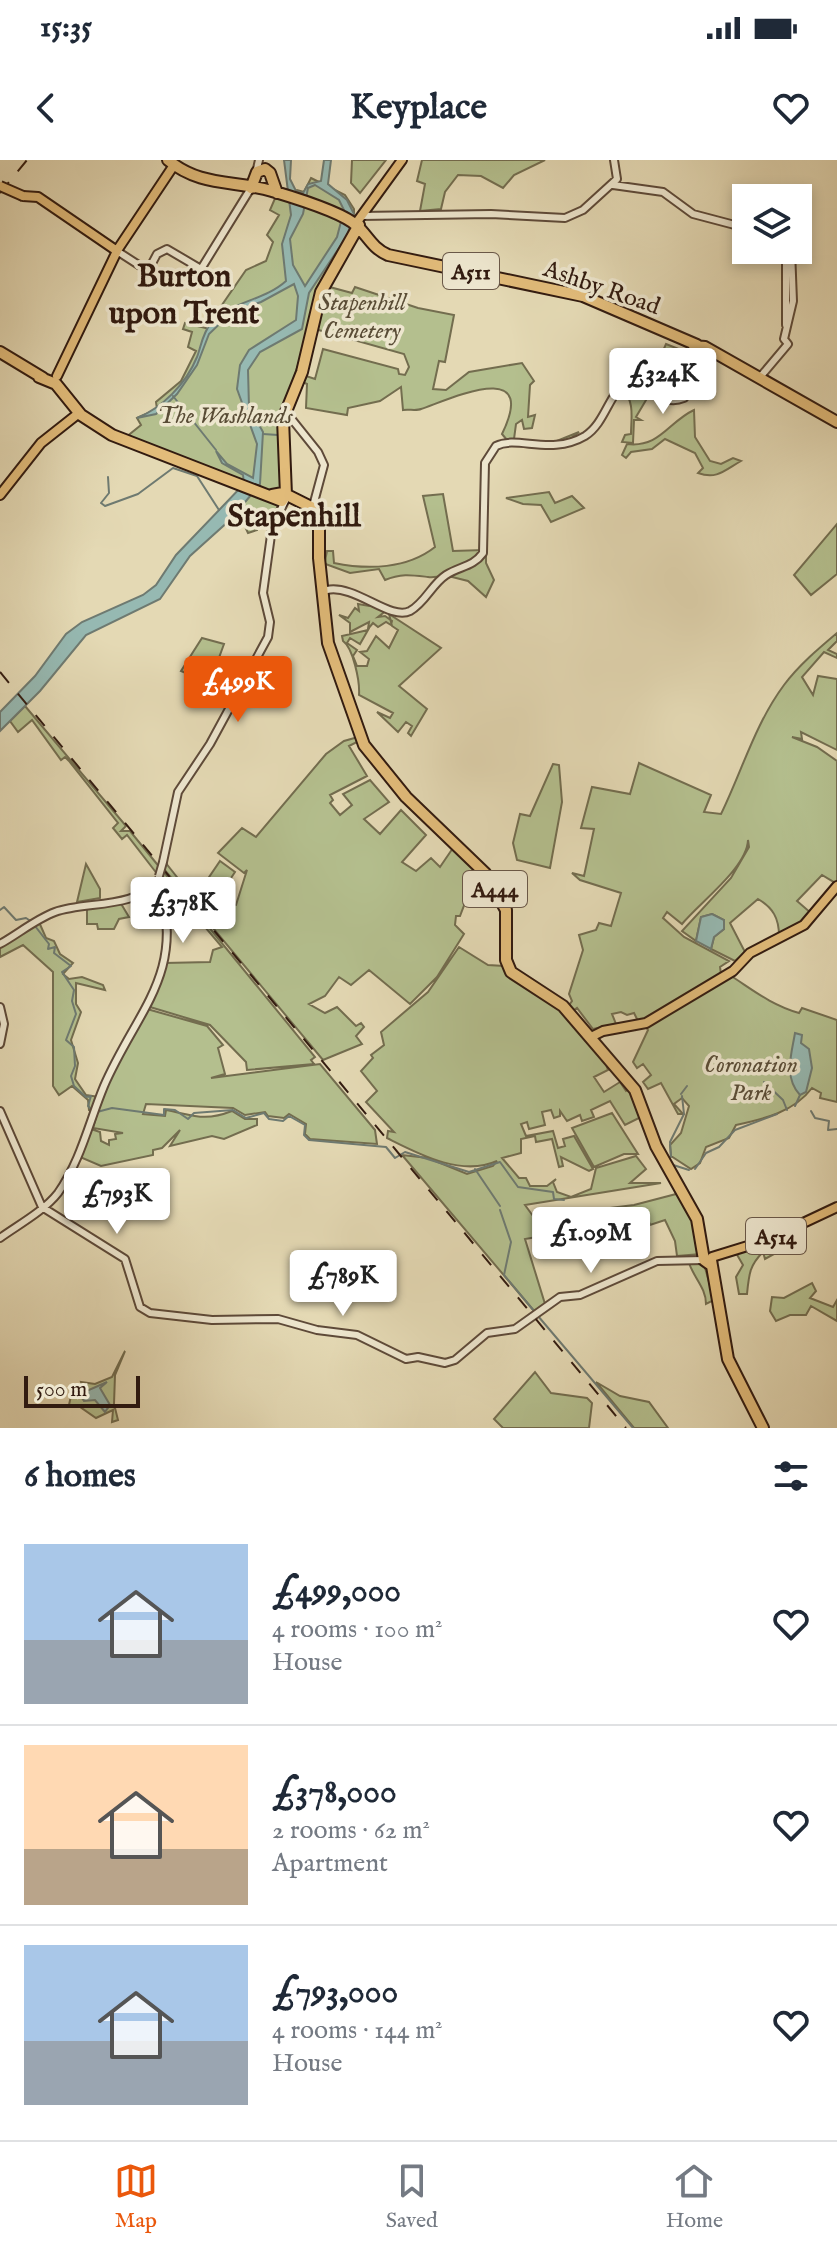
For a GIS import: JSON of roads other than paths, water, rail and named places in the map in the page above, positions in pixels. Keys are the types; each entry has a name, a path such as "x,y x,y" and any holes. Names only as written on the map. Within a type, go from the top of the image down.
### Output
{"highway":[{"name":"A511","path":"171,163 201,180 263,180 359,226"},
{"name":"Ashby Road","path":"359,226 388,255 583,296 761,376 837,422"},
{"path":"281,496 285,412 302,372 321,292 359,226"},
{"path":"0,352 56,384 64,398 80,412 127,441 222,477 314,506"},
{"path":"39,377 59,378"},
{"path":"59,378 64,398"},
{"path":"59,378 64,394 80,412"},
{"name":"A444","path":"314,506 319,515 330,648 359,733 371,757 472,857 501,899 507,916 506,960 511,972 568,1011 635,1090 653,1140 699,1224 730,1365 763,1428"}],"main road":[{"path":"359,226 402,160"},
{"path":"59,378 117,251 171,163"},
{"path":"0,186 23,196 37,196 117,251"},
{"path":"0,495 41,443 80,412"},
{"path":"591,1037 603,1031 649,1022 753,951 804,925 837,886"},
{"name":"A514","path":"708,1258 767,1240 837,1207"}],"street":[{"path":"614,160 615,182"},
{"path":"117,251 148,271 157,254 165,249 201,269 263,180"},
{"path":"359,226 491,214 554,220 583,210 615,182"},
{"path":"615,182 663,192 693,214 732,224"},
{"path":"761,376 788,344 784,339 791,291 791,264"},
{"path":"327,591 349,591 396,613 414,609 445,575 473,564 483,553 486,460 499,444 547,447 573,440 607,415 614,393 625,386 637,387 666,401 684,398 692,385 696,348"},
{"path":"285,412 318,452 324,465 314,506"},
{"path":"0,944 53,912 86,903 116,902 147,890 158,879 168,850 178,792 209,747 267,639 270,628 263,598 264,587 271,531 281,496"},
{"path":"0,1238 59,1192 76,1160 106,1083 158,982 169,941 168,912 158,879"},
{"path":"0,1007 4,1024 0,1044"},
{"path":"0,1111 42,1207 125,1259 131,1271 137,1301 145,1312 212,1320 278,1319 317,1330 357,1335 406,1359 424,1358 445,1363 455,1360 487,1333 515,1329 560,1297 580,1295 657,1261 708,1258"}],"water":[{"path":"284,160 291,160 290,179 296,191 303,193 308,184 321,181 324,160 331,160 328,184 347,200 354,214 347,236 309,293 302,329 260,352 248,370 249,407 263,432 260,484 231,519 190,556 160,599 86,635 40,691 0,731 0,712 35,676 66,634 82,622 143,595 156,585 176,555 244,484 243,475 222,463 216,451 227,464 253,478 257,444 237,389 240,365 249,350 296,320 298,296 294,284 261,302 232,312 209,334 197,365 177,394 156,414 137,418 155,408 180,386 197,357 211,323 228,310 268,293 286,281 282,244 291,215","holes":["315,185 339,200 344,210 337,237 305,286 293,265 290,239 303,214 308,188"]},
{"path":"712,914 724,920 724,929 714,937 711,949 696,941 701,917"},
{"path":"795,1033 802,1035 801,1043 809,1049 812,1068 806,1092 800,1095 790,1072"},
{"path":"107,1382 100,1388 110,1405 105,1412 95,1400 84,1401 80,1395 84,1389 89,1390"}],"waterway":[{"path":"173,396 216,450"},
{"path":"263,434 278,435"},
{"path":"108,477 109,493 101,503 105,506 138,494 173,468 197,476 219,510"},
{"path":"0,910 4,907 16,920 26,918 32,922"},
{"path":"35,926 49,944 48,949 55,947 54,953 71,966 62,972 74,990 72,1001 76,1014 66,1040 74,1047 75,1066 71,1076 74,1086 86,1097 91,1096 88,1106 93,1111"},
{"path":"764,1082 783,1100 787,1110"},
{"path":"681,1094 687,1086"},
{"path":"795,1106 800,1095"},
{"path":"671,1157 670,1142 684,1114 682,1096"},
{"path":"97,1112 112,1108 164,1115 164,1109 175,1110 188,1119 194,1113 233,1110 246,1118 264,1113 269,1119 283,1121 289,1116 305,1125 304,1135 309,1140 386,1147 395,1158 405,1152 469,1172 500,1162 518,1187 553,1192 554,1199 564,1200"},
{"path":"811,1111 815,1118 829,1121 828,1130 837,1129"},
{"path":"695,1169 706,1153 719,1147 735,1130 777,1114"},
{"path":"670,1164 689,1170"},
{"path":"475,1169 500,1206"},
{"path":"500,1210 511,1242 504,1275 534,1311"},
{"path":"538,1316 633,1428"}],"railway":[{"path":"0,193 27,160"},
{"path":"0,672 626,1428"}],"district":[{"name":"Burton upon Trent","path":"184,294"},
{"name":"Stapenhill","path":"294,515"}],"park label":[{"name":"Stapenhill Cemetery","path":"362,316"},
{"name":"The Washlands","path":"225,415"},
{"name":"Coronation Park","path":"751,1078"}]}
